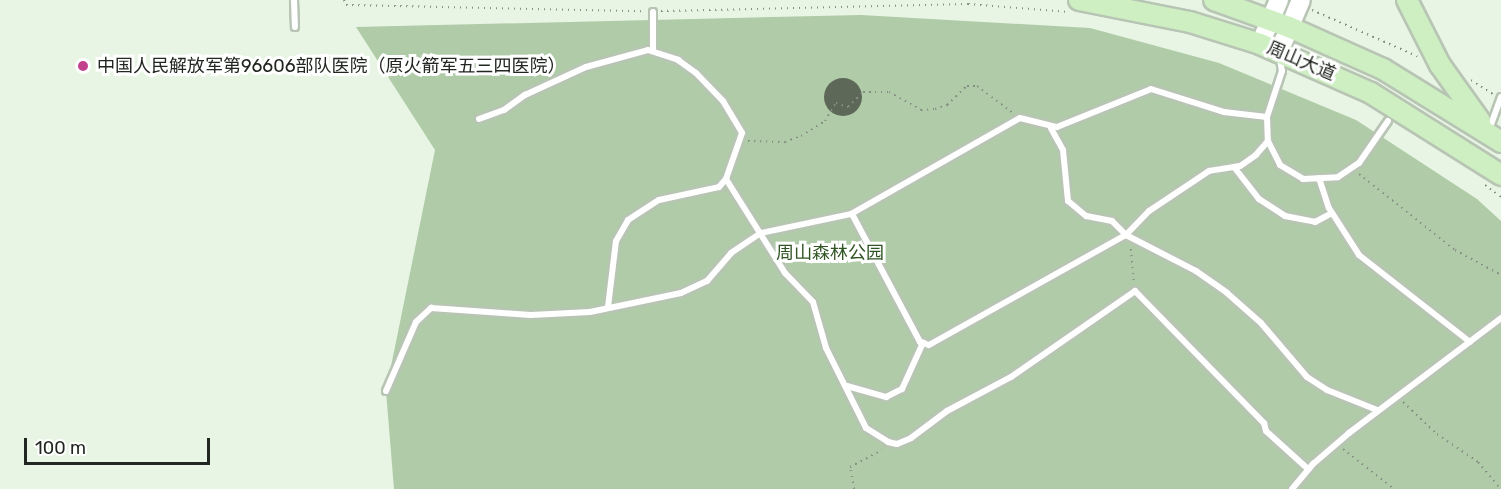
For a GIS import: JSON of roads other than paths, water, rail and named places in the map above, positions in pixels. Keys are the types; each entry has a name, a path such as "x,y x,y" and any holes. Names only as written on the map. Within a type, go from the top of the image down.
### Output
{"main road":[{"name":"周山大道","path":"1214,0 1271,19 1383,69 1495,138"},
{"path":"1260,44 1279,0"},
{"path":"1407,0 1440,65 1495,138"},
{"path":"1279,52 1300,2"},
{"name":"周山大道","path":"1077,6 1190,22 1260,44 1371,93 1492,179"}],"lane":[{"path":"294,0 295,27"},
{"path":"653,12 653,51"},
{"path":"479,119 504,110 525,95 586,67 653,51 678,60 713,88 735,120 741,138 726,179 719,187 659,200 628,220 616,242 608,307"},
{"path":"1279,52 1282,71 1267,117 1268,141 1280,165 1304,179 1338,177 1353,168 1388,121"},
{"path":"386,391 416,322 431,308 531,315 590,312 664,298 695,288 707,281 732,254 761,233 852,214 1020,118 1051,128 1151,88 1224,112 1267,117"},
{"path":"1495,138 1501,97"},
{"path":"1051,128 1063,150 1068,201 1086,216 1112,221 1126,235 1196,271 1227,293 1261,323 1307,377 1327,390 1377,410"},
{"path":"852,214 923,343 929,345 1126,235 1144,215 1209,171 1234,167 1256,155 1268,141"},
{"path":"1234,167 1259,199 1286,216 1315,222 1332,213"},
{"path":"1319,178 1332,213 1359,255 1470,342"},
{"path":"726,179 793,284 813,302 826,348 866,428 897,444 1050,353 1135,291 1264,423 1266,431 1308,469"},
{"path":"1292,489 1308,469 1377,410 1501,318"},
{"path":"847,386 886,397 902,389 923,343"}],"place":[{"name":"中国人民解放军第96606部队医院（原火箭军五三四医院）","path":"83,66"}],"park label":[{"name":"周山森林公园","path":"830,253"}]}
